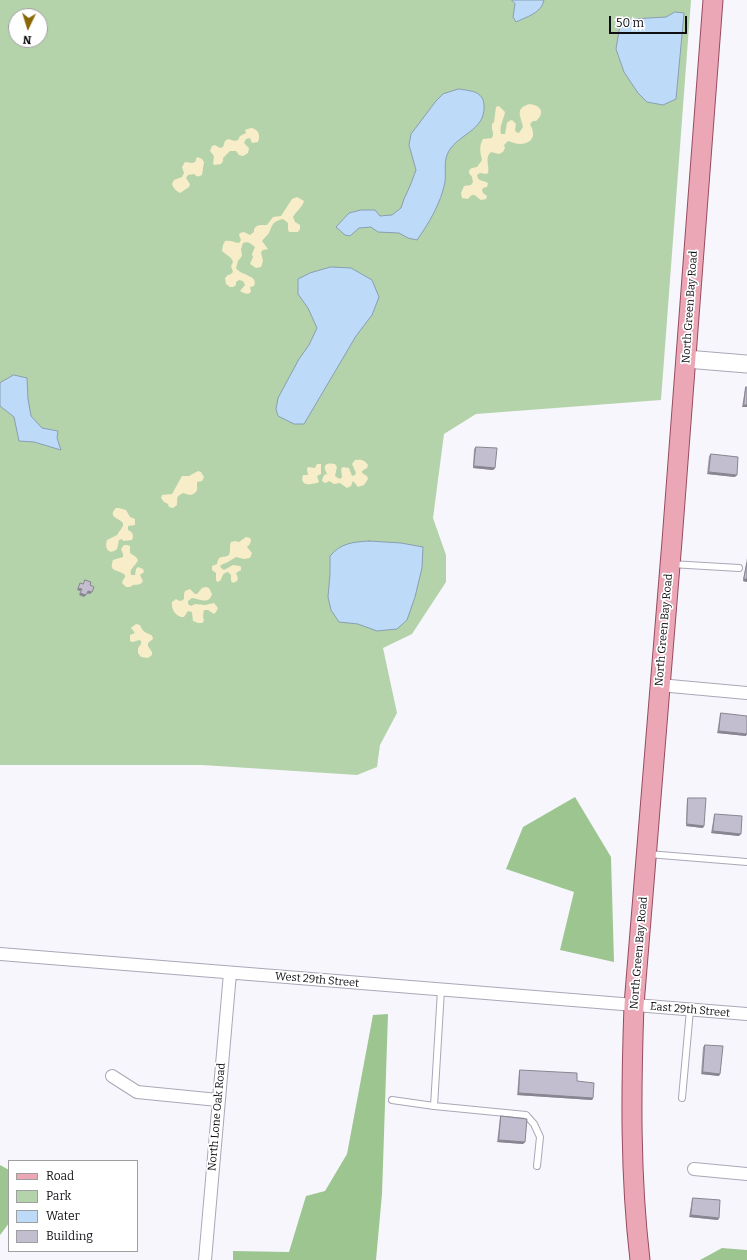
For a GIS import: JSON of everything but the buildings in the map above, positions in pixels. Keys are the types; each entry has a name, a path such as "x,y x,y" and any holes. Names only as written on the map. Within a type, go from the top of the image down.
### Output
{"main road":[{"name":"North Green Bay Road","path":"640,1260 632,1150 634,1005 670,564 713,0"}],"street":[{"path":"686,359 747,364"},
{"path":"659,685 747,692"},
{"name":"West 29th Street","path":"0,954 634,1005"},
{"name":"North Lone Oak Road","path":"205,1260 230,973"},
{"name":"East 29th Street","path":"634,1005 747,1014"},
{"path":"112,1076 137,1092 218,1100"},
{"path":"694,1169 747,1174"}],"lane":[{"path":"670,564 739,568"},
{"path":"647,854 747,862"},
{"path":"434,1106 441,990"},
{"path":"682,1098 690,1010"},
{"path":"392,1100 434,1106 526,1115 534,1124 540,1137 537,1166"}],"green space":[{"path":"0,0 691,0 661,400 476,414 444,434 433,518 446,555 446,582 412,634 383,648 397,713 380,745 377,767 357,775 202,765 0,765"},
{"path":"575,797 611,857 614,962 560,950 574,892 506,869 523,827"},
{"path":"388,1014 382,1194 376,1260 233,1260 233,1251 289,1252 306,1196 325,1191 347,1154 373,1015"},
{"path":"0,1165 8,1169 8,1224 0,1235"},
{"path":"722,1248 747,1250 747,1260 700,1260"}],"sand":[{"path":"530,104 537,106 541,111 538,119 530,124 533,132 531,140 520,144 508,141 504,145 505,148 503,152 499,154 491,152 488,157 488,173 480,173 477,175 480,180 488,183 487,187 483,188 482,190 487,196 486,199 481,200 473,195 468,199 462,198 461,193 464,186 471,185 473,182 469,173 470,169 477,167 482,160 480,149 483,139 492,138 492,124 494,122 496,107 499,106 505,112 501,125 501,134 505,134 507,123 512,120 516,124 516,132 519,133 523,127 520,110"},
{"path":"251,128 257,131 259,137 258,142 252,143 250,138 246,139 244,143 249,148 248,153 243,156 239,155 236,151 230,151 223,158 221,164 213,164 214,156 210,151 212,146 215,145 220,148 223,147 225,141 228,139 235,141 238,140 240,136 246,133 245,130"},
{"path":"197,157 202,159 204,162 202,175 188,175 186,178 190,184 189,187 180,193 173,187 172,184 174,180 182,177 184,173 182,167 185,162 195,162"},
{"path":"297,197 304,201 293,217 295,222 300,225 300,229 298,232 289,232 288,223 283,219 273,224 269,233 262,241 268,249 261,252 263,261 261,267 256,268 250,264 255,247 246,242 243,243 241,249 242,256 238,261 236,268 238,271 254,280 254,286 250,287 251,292 248,294 240,291 245,285 243,281 239,280 233,287 226,284 225,278 233,272 231,266 233,262 231,258 222,251 225,241 239,243 241,240 239,235 240,233 244,232 250,235 254,232 256,226 267,225 273,217 281,216 292,199"},
{"path":"355,460 363,460 368,465 367,468 362,471 368,479 364,485 358,487 353,481 351,486 347,488 340,483 334,484 329,481 326,483 323,482 322,480 324,475 327,474 325,466 330,464 335,464 337,467 335,476 340,479 342,477 341,469 343,467 349,468 352,476 355,475 356,473 352,464"},
{"path":"317,464 321,464 321,474 317,476 319,482 313,484 304,483 302,479 303,475 308,475 308,467 315,468"},
{"path":"198,471 201,472 204,477 202,481 197,482 196,492 190,495 183,493 180,494 177,498 177,505 173,508 169,507 168,504 161,498 162,495 172,494 182,476 189,476"},
{"path":"116,508 126,510 130,517 135,519 135,525 128,526 128,530 133,534 132,540 119,540 117,549 112,552 108,550 106,546 107,540 117,535 123,526 123,523 113,515"},
{"path":"246,537 250,538 251,540 247,547 252,553 250,558 244,559 236,557 220,567 224,570 233,565 240,566 241,570 236,573 238,578 237,581 233,583 231,581 231,575 226,572 220,581 217,582 216,573 212,570 212,566 217,564 220,558 229,555 231,542 239,542"},
{"path":"124,545 130,546 130,553 138,560 131,571 131,575 135,575 138,567 143,569 144,572 140,575 143,581 141,584 126,587 122,583 125,575 112,567 113,560 123,557 121,549"},
{"path":"202,588 209,588 212,594 209,599 204,600 192,598 188,601 188,604 191,606 195,604 205,605 214,603 218,608 214,614 208,610 204,610 204,621 202,623 198,623 193,621 192,612 188,611 184,617 181,617 175,613 172,607 172,602 176,599 180,601 183,600 185,591 190,589 197,594"},
{"path":"136,624 140,625 146,633 153,637 153,639 148,643 152,655 148,658 141,657 138,653 138,648 141,641 130,641 130,635 135,633 131,628"}],"water":[{"path":"512,0 544,0 543,4 537,11 516,22 513,17 515,4"},
{"path":"675,12 684,13 676,99 663,105 647,102 638,93 624,72 616,49 620,25 632,19 666,17"},
{"path":"459,89 476,92 479,94 484,105 483,114 475,127 456,142 447,155 445,165 445,182 441,198 430,220 417,240 408,238 399,233 378,232 371,227 359,228 350,236 345,235 336,227 349,213 361,210 375,210 380,216 392,215 401,208 416,170 409,145 411,134 443,94"},
{"path":"331,267 351,268 372,280 379,297 372,315 356,336 304,424 294,424 278,416 276,409 278,398 299,359 309,345 317,328 308,308 298,294 298,279 310,273"},
{"path":"14,375 27,378 28,399 31,416 42,428 58,431 57,438 61,450 34,442 19,441 14,417 0,406 0,383"},
{"path":"369,541 401,543 423,547 422,568 415,597 407,620 397,629 377,631 358,624 339,622 331,610 328,597 330,556 338,548 348,544"}]}
